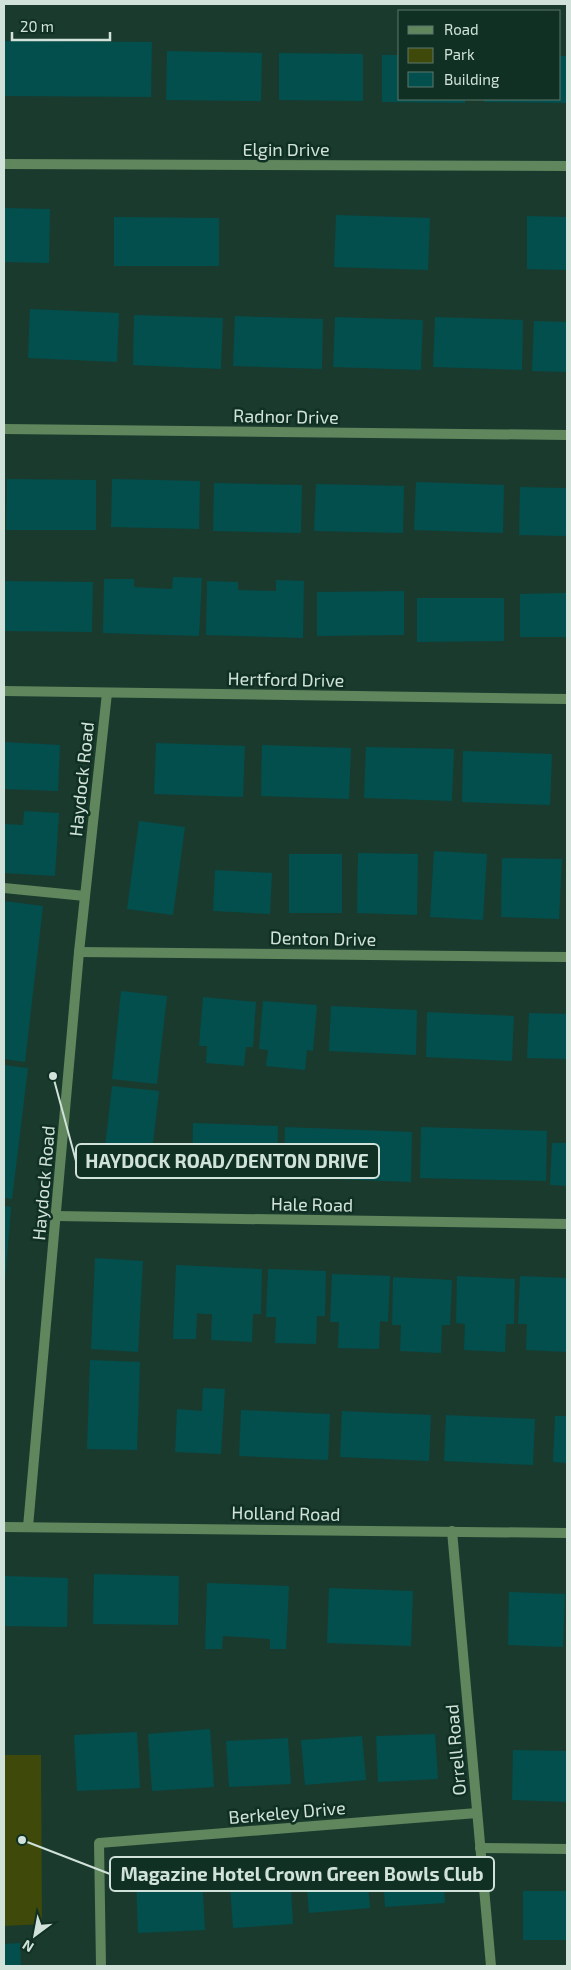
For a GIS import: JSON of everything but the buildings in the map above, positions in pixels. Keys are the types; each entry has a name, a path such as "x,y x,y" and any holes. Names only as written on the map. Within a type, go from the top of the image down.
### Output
{"street":[{"name":"Elgin Drive","path":"4,164 567,166"},
{"name":"Radnor Drive","path":"4,429 567,435"},
{"name":"Hertford Drive","path":"4,691 567,699"},
{"name":"Haydock Road","path":"28,1527 79,952 107,693"},
{"path":"4,888 85,896"},
{"name":"Denton Drive","path":"79,952 567,957"},
{"name":"Hale Road","path":"56,1216 567,1224"},
{"name":"Holland Road","path":"4,1527 567,1533"},
{"name":"Orrell Road","path":"452,1531 491,1966"},
{"name":"Berkeley Drive","path":"101,1966 99,1843 477,1813"},
{"path":"480,1848 567,1850"}],"green space":[{"path":"4,1755 41,1755 42,1924 4,1926"}],"place":[{"name":"HAYDOCK ROAD/DENTON DRIVE","path":"53,1076"},
{"name":"Magazine Hotel Crown Green Bowls Club","path":"22,1840"}]}
